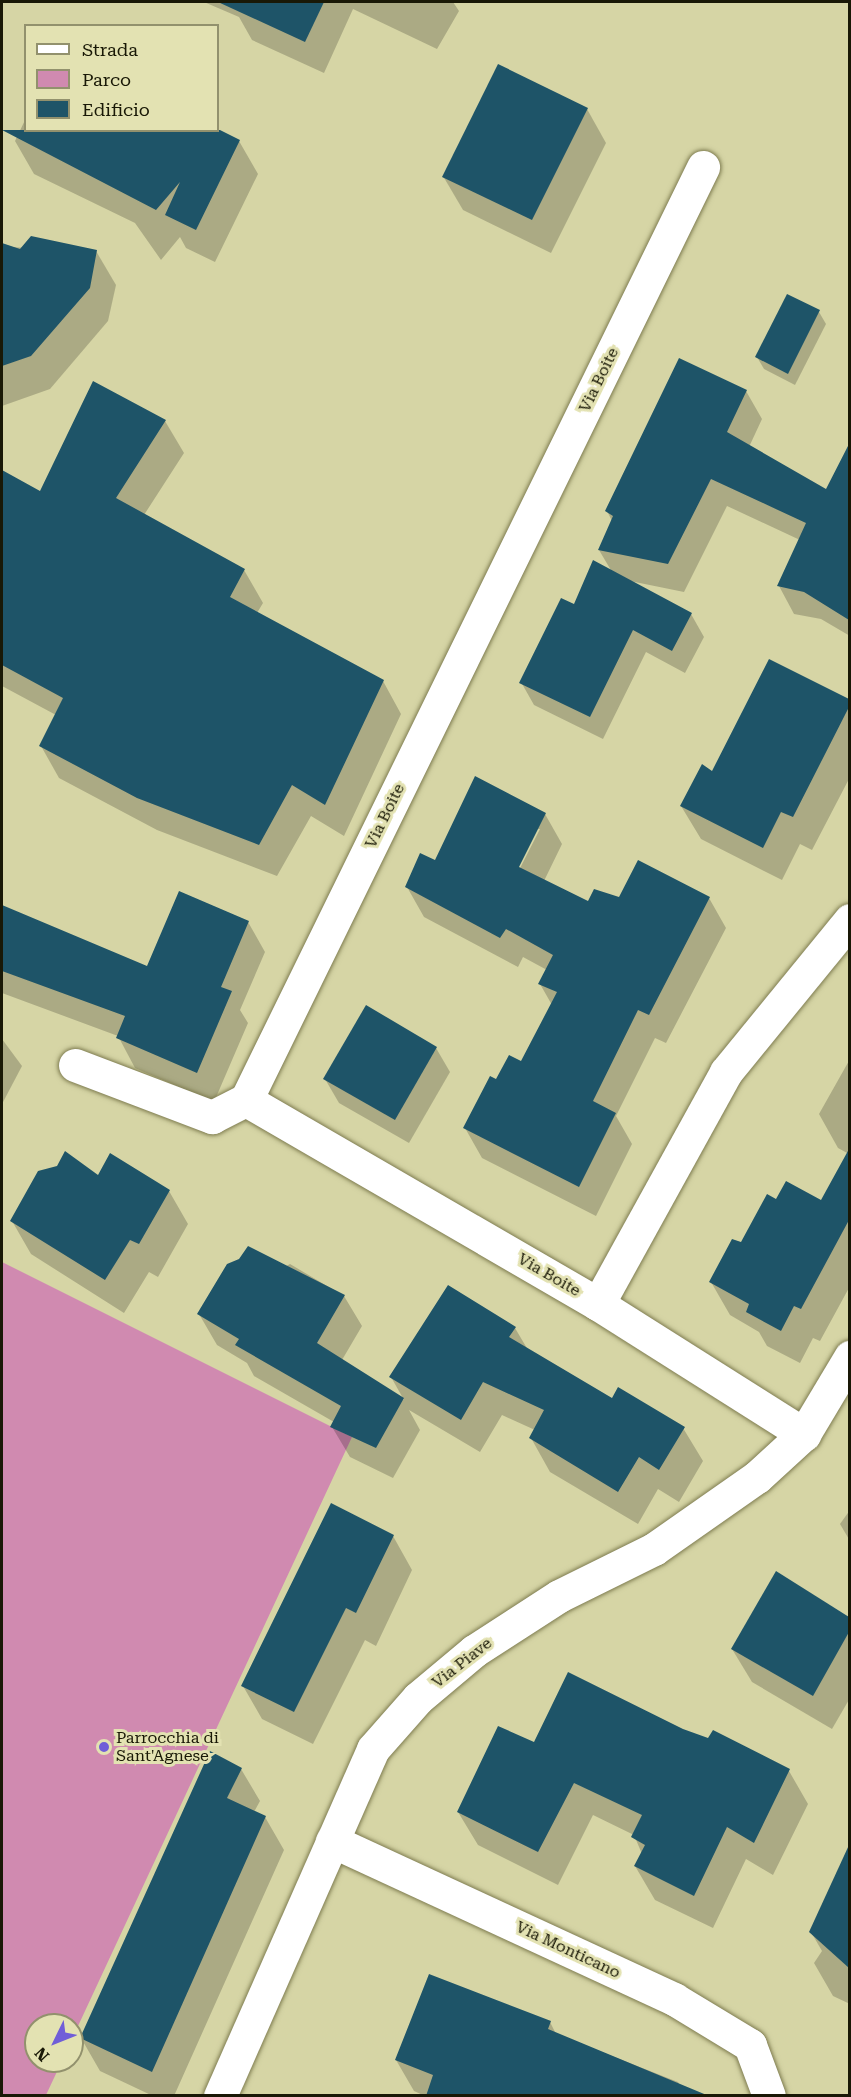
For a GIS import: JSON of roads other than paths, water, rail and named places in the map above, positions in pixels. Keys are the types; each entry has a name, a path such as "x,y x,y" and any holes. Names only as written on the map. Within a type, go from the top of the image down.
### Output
{"street":[{"name":"Via Boite","path":"703,167 246,1100 598,1304 804,1434"},
{"name":"Via Boite","path":"598,1304 726,1072 849,920"},
{"path":"75,1065 213,1117 246,1100"},
{"name":"Via Piave","path":"220,2096 373,1749 434,1685 474,1651 559,1596 654,1549 757,1477 804,1434 849,1357"},
{"name":"Via Monticano","path":"332,1841 674,1999 750,2045 769,2096"}],"place":[{"name":"Parrocchia di Sant'Agnese","path":"104,1747"}]}
